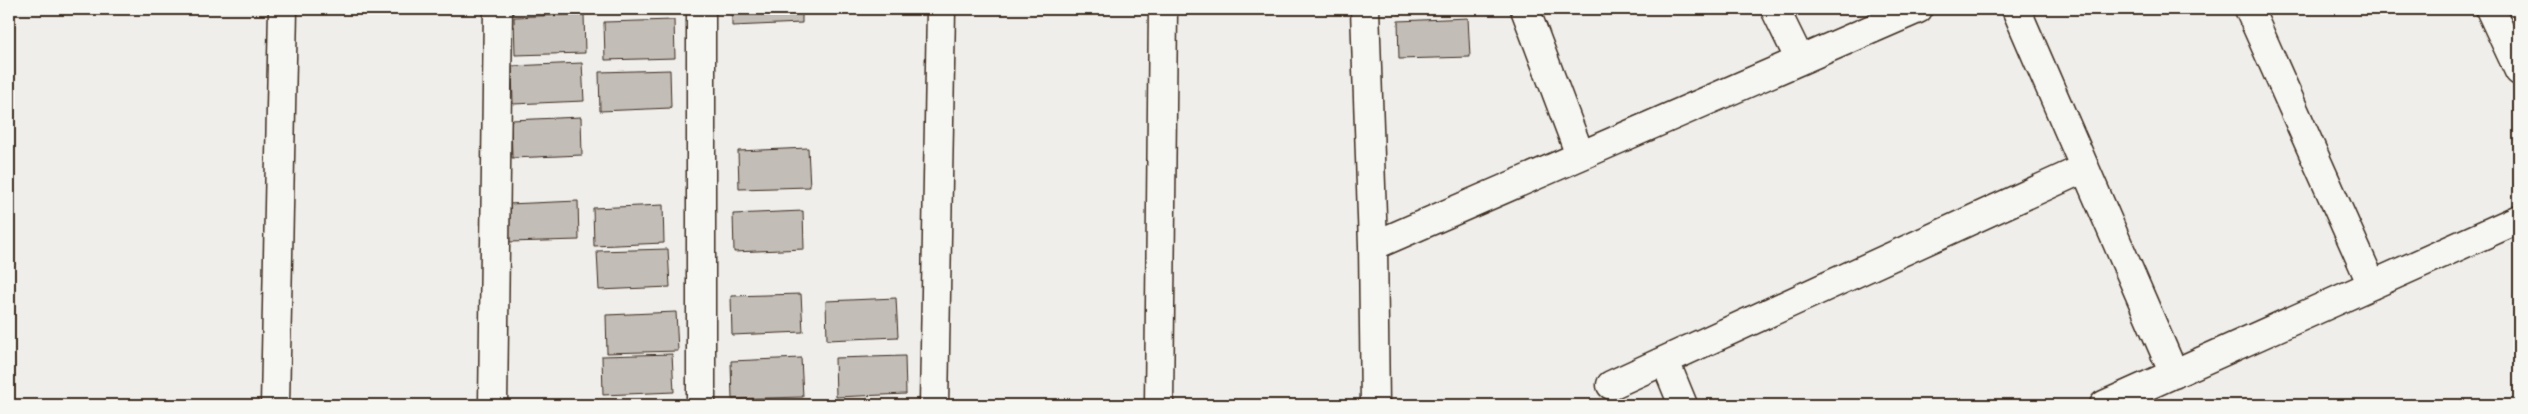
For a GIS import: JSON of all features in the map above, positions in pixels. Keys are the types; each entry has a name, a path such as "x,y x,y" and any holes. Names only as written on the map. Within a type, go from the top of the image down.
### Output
{"street":[{"path":"275,405 283,9"},
{"path":"493,405 498,9"},
{"path":"701,9 701,405"},
{"path":"934,405 941,9"},
{"path":"1159,405 1163,9"},
{"path":"1365,9 1373,246 1375,405"},
{"path":"1525,9 1580,155"},
{"path":"1775,9 1800,60"},
{"path":"1373,246 1918,9"},
{"path":"2016,9 2174,374"},
{"path":"2249,9 2372,285"},
{"path":"2490,9 2519,71"},
{"path":"1611,385 2085,168"},
{"path":"2104,405 2519,219"},
{"path":"1665,361 1683,405"}],"building":[{"path":"606,9 676,9 606,11"},
{"path":"732,9 802,9 802,23 732,26"},
{"path":"1398,9 1468,9 1468,11 1398,14"},
{"path":"584,14 585,53 515,55 514,17"},
{"path":"1468,18 1470,57 1399,59 1398,21"},
{"path":"674,20 675,58 605,60 604,22"},
{"path":"582,63 584,101 513,104 512,66"},
{"path":"670,70 671,108 600,111 599,72"},
{"path":"581,117 582,155 512,158 511,120"},
{"path":"808,148 810,187 739,189 738,151"},
{"path":"578,201 579,240 509,242 508,204"},
{"path":"663,205 664,243 594,246 593,208"},
{"path":"803,211 804,249 734,252 733,214"},
{"path":"668,249 670,287 599,290 597,251"},
{"path":"801,294 803,332 732,335 731,296"},
{"path":"896,298 898,337 827,340 826,301"},
{"path":"676,312 678,351 607,353 606,315"},
{"path":"672,354 674,392 603,395 602,356"},
{"path":"905,356 906,394 836,397 835,358"},
{"path":"801,358 803,397 732,399 731,361"}]}
